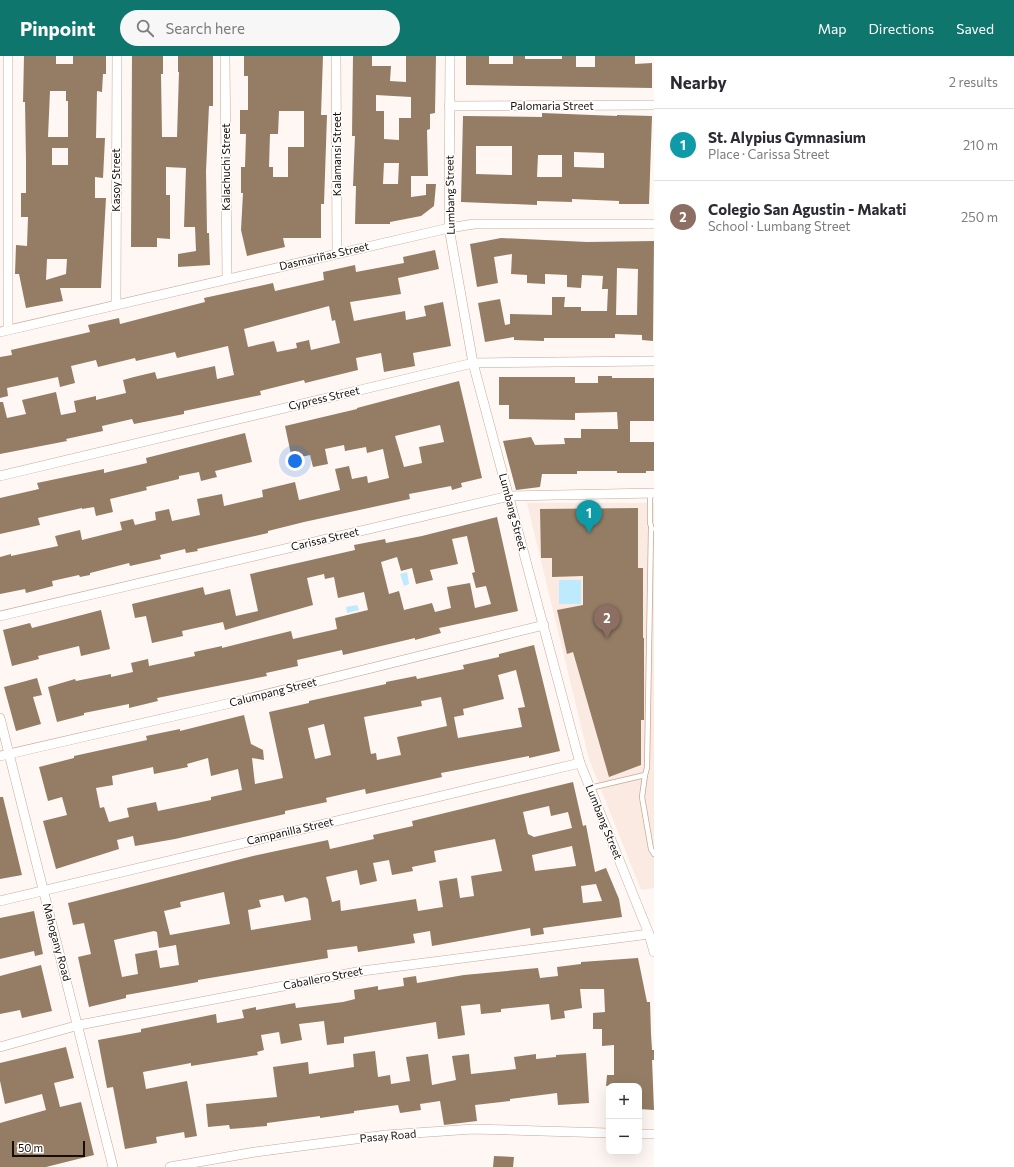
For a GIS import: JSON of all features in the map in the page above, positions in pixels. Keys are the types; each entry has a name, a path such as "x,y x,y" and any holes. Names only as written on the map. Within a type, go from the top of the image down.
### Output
{"street":[{"path":"4,331 8,56"},
{"name":"Kasoy Street","path":"116,304 117,56"},
{"name":"Kalachuchi Street","path":"225,56 226,278"},
{"name":"Kalamansi Street","path":"336,56 338,252"},
{"name":"Lumbang Street","path":"450,56 449,228 473,363 580,763 649,934 654,952"},
{"name":"Palomaria Street","path":"449,106 654,105"},
{"name":"Dasmariñas Street","path":"4,331 338,252 449,228 474,224 654,224"},
{"name":"Cypress Street","path":"0,476 473,363 654,361"},
{"name":"Carissa Street","path":"0,616 509,496 652,493"},
{"name":"Calumpang Street","path":"4,755 236,702 544,625"},
{"name":"Mahogany Road","path":"0,718 4,755 43,890 79,1025 113,1167"},
{"name":"Campanilla Street","path":"0,901 580,763"},
{"name":"Caballero Street","path":"0,1047 79,1025 362,970 649,934"},
{"name":"Pasay Road","path":"170,1167 254,1152 386,1135 473,1129 606,1133"},
{"path":"642,1134 654,1134"}],"lane":[{"path":"652,493 653,529 648,761 642,797 651,850 654,854"},
{"path":"590,788 645,775"}],"shaded area":[{"path":"527,503 654,503 654,888 641,890 589,759"}],"water":[{"path":"407,572 409,584 404,586 400,574"},
{"path":"559,580 581,580 581,604 559,604"},
{"path":"357,605 359,610 347,613 346,607"}],"building":[{"path":"24,56 56,56 56,64 73,64 73,56 106,56 106,74 103,74 102,92 97,91 96,138 105,138 103,178 95,177 95,198 106,198 101,288 60,288 63,301 26,308 19,274 15,274 16,245 27,246 28,217 21,217 21,193 26,193 25,102 23,102","holes":["50,91 66,91 66,101 68,101 68,137 48,137","52,148 68,148 68,165 52,165","47,259 67,259 66,274 46,280"]},
{"path":"132,56 163,56 163,74 161,74 162,137 177,137 178,56 213,56 213,106 209,106 206,171 207,233 209,233 210,265 178,267 178,254 196,251 195,227 184,227 186,168 166,167 166,195 170,195 170,239 157,238 157,247 131,247"},
{"path":"244,56 323,56 321,115 327,115 324,204 321,204 321,238 283,238 285,247 247,256 241,230 243,193 241,193 241,167 245,167 246,134 240,134 240,110 248,110 248,76 244,76","holes":["279,111 304,111 304,147 288,147 288,177 273,177 273,167 269,167 270,134 278,134"]},
{"path":"353,56 372,56 372,66 391,66 390,81 406,82 406,56 436,56 435,113 430,114 430,129 427,130 428,176 411,176 411,197 426,195 426,184 436,184 434,206 421,216 390,222 390,224 355,224 356,186 353,186 355,136 352,136","holes":["376,95 411,97 411,118 399,118 399,140 384,139 384,111 376,111","384,163 399,163 398,184 383,184"]},
{"path":"466,56 489,56 489,64 513,64 513,56 525,56 525,59 562,59 562,56 576,56 576,67 595,67 595,56 635,56 635,64 652,63 652,88 466,85"},
{"path":"542,113 652,116 649,204 619,204 619,201 572,199 572,202 537,201 537,205 461,202 463,116 542,117","holes":["476,146 512,146 512,175 476,174","574,152 604,153 604,168 574,167","538,155 562,155 562,177 537,177"]},
{"path":"501,238 587,242 654,241 653,341 642,340 642,335 615,334 615,338 544,338 544,341 514,340 514,337 485,342 478,303 500,299 505,325 510,324 510,314 552,315 552,297 565,297 564,307 581,307 581,311 607,311 608,289 602,289 603,276 582,275 581,288 567,287 567,275 545,274 545,284 527,283 527,275 511,274 512,254 494,257 498,283 477,287 470,244","holes":["617,268 638,269 637,315 616,315"]},
{"path":"435,250 439,269 398,278 401,294 350,302 354,321 405,311 406,320 426,316 424,306 443,302 451,346 413,353 415,366 384,372 381,353 356,358 358,370 305,383 304,380 260,391 261,395 184,411 184,414 134,424 132,419 102,426 103,431 66,439 67,441 0,454 0,402 3,402 7,418 26,414 22,400 56,392 61,415 76,412 74,401 96,396 96,400 126,393 123,380 155,372 157,379 215,366 217,379 234,375 228,346 177,358 175,352 136,361 135,358 98,367 96,360 71,366 75,383 60,387 58,377 7,388 8,396 0,398 0,357 12,355 11,350 90,332 88,325 119,318 120,324 205,302 204,298 273,283 275,291 324,280 323,272 355,265 356,272 404,263 403,257","holes":["329,306 332,321 335,320 340,343 311,350 309,340 296,343 297,348 277,352 274,341 248,347 244,329"]},
{"path":"598,376 612,376 612,378 654,378 654,421 630,421 630,442 654,442 654,471 646,471 646,473 617,473 617,471 577,471 577,474 542,474 540,487 516,490 503,441 531,437 535,445 565,444 564,438 581,438 581,429 618,429 617,412 575,413 575,420 509,419 509,405 499,405 499,377 575,377 575,383 598,383"},
{"path":"459,381 482,478 461,483 462,487 452,490 451,486 409,494 410,499 304,522 268,531 268,533 197,549 198,551 186,553 185,549 160,555 161,559 130,566 129,563 90,573 90,575 80,577 79,575 52,581 53,586 26,593 25,589 0,594 0,557 58,546 55,536 80,530 82,540 122,530 120,522 133,519 135,525 156,520 155,512 169,509 172,521 200,515 197,499 222,494 224,506 263,497 262,490 295,482 299,500 340,490 335,469 349,466 352,479 367,476 368,483 389,478 383,449 367,453 366,447 345,451 344,445 325,449 328,464 313,467 310,455 292,459 285,426","holes":["440,425 444,442 419,447 422,463 404,467 395,436"]},
{"path":"245,433 252,462 215,471 217,477 201,481 199,472 179,476 179,479 146,487 147,490 110,499 113,512 96,516 94,507 82,508 38,518 40,525 0,534 0,498 39,489 37,483 104,469 104,473 147,463 146,458"},
{"path":"638,508 638,568 643,568 644,638 644,720 641,720 641,765 609,777 573,652 567,654 557,610 583,605 583,576 552,577 552,558 541,558 540,509"},
{"path":"497,517 518,611 439,628 441,633 415,640 415,638 343,655 342,650 297,660 298,666 266,673 267,676 157,698 158,701 129,708 129,704 84,713 84,715 57,722 48,687 75,679 76,681 111,674 111,677 133,672 131,663 148,659 149,666 195,656 194,652 222,646 222,648 291,631 293,639 337,629 335,618 368,610 364,592 338,598 334,577 325,579 324,574 307,578 313,605 225,630 223,622 182,631 183,636 152,643 146,616 135,618 132,604 203,587 205,595 230,589 236,616 258,611 250,574 355,550 354,545 385,539 386,543 422,536","holes":["467,536 475,572 472,573 476,588 486,586 491,604 475,608 470,583 447,587 451,608 435,612 432,603 404,610 399,591 389,594 381,562 397,557 401,571 412,568 416,584 433,580 430,570 458,564 452,539"]},
{"path":"101,610 110,649 81,656 79,646 38,656 39,659 12,666 3,630 30,623 32,628"},
{"path":"534,645 560,751 529,758 529,756 441,773 442,777 366,794 365,789 326,798 327,802 285,811 285,814 175,839 135,846 133,836 117,840 119,849 56,869 43,821 67,815 62,797 48,801 39,767 74,758 74,756 147,740 146,736 180,729 180,731 244,715 251,744 263,750 264,760 252,758 255,784 283,778 269,712 309,703 309,701 386,684 386,682 416,676 417,679 464,669 463,665 499,657 499,654","holes":["516,670 525,707 518,708 522,727 458,738 454,717 464,715 463,709 504,699 498,675","441,697 447,726 397,737 401,755 377,760 376,753 371,754 364,717 422,706 421,701","324,724 331,755 315,759 308,728","208,758 211,776 238,769 242,790 211,797 211,800 158,811 156,802 127,808 129,817 109,822 104,807 100,808 96,788 113,785 112,776 153,767 154,774 188,767 187,764"]},
{"path":"37,678 42,695 33,697 41,724 16,731 4,687"},
{"path":"573,782 583,826 586,825 595,872 606,868 619,899 622,917 543,928 544,934 531,936 530,928 432,946 430,931 413,934 415,943 358,952 357,946 327,950 328,958 198,980 198,982 126,995 126,998 89,1007 78,957 91,954 84,923 73,925 68,903 253,856 328,840 330,849 374,839 373,835 413,826 412,821","holes":["549,806 551,816 568,812 572,828 534,837 528,834 523,812","495,839 502,871 471,876 474,896 460,898 457,878 439,881 443,907 418,911 416,899 341,911 340,900 332,902 326,877 357,870 360,885 377,881 373,863 389,860 392,875 413,871 412,867 436,862 434,851","572,846 576,866 535,871 532,855","596,884 602,901 583,903 581,886","224,892 230,924 170,935 164,911 181,907 180,902","283,895 285,902 305,897 308,899 311,920 251,930 248,910 261,907 259,900","154,931 157,932 159,948 176,945 179,965 160,968 157,950 135,954 138,974 122,977 114,940"]},
{"path":"0,797 3,797 22,875 0,879"},
{"path":"34,911 43,954 35,956 34,951 0,959 0,918"},
{"path":"638,958 647,1002 650,1002 652,1050 654,1050 654,1060 652,1060 654,1110 642,1109 642,1083 606,1083 607,1075 614,1075 614,1045 602,1046 602,1029 593,1029 593,1013 605,1012 604,989 580,989 582,1008 564,1011 565,1018 551,1020 549,1004 501,1009 501,1012 481,1014 480,1004 461,1006 465,1035 438,1039 436,1022 344,1037 344,1043 327,1045 324,1021 299,1024 302,1040 281,1044 279,1032 261,1035 264,1050 257,1052 258,1055 191,1066 191,1063 143,1072 146,1089 187,1081 197,1136 185,1138 184,1132 156,1137 157,1143 125,1149 113,1087 107,1088 98,1040 141,1032 141,1029 216,1014 217,1023 244,1018 242,1010 256,1007 256,1010 295,1003 296,1008 343,1002 355,999 354,990 378,986 378,990 404,986 403,978 416,976 417,983 464,975 538,968 540,978 558,976 557,967 581,964 581,962"},
{"path":"41,965 52,1011 22,1018 20,1010 0,1014 0,976"},
{"path":"66,1047 74,1078 54,1083 60,1107 81,1102 94,1155 46,1167 0,1167 0,1123 46,1110 42,1094 5,1104 0,1081 0,1063"},
{"path":"375,1051 378,1077 390,1075 391,1084 410,1081 406,1057 428,1054 432,1085 456,1080 452,1056 469,1054 471,1074 516,1069 514,1057 536,1054 536,1059 556,1057 556,1055 586,1053 589,1103 558,1105 557,1093 510,1099 510,1101 475,1105 477,1121 444,1125 440,1101 420,1104 421,1110 400,1113 398,1105 354,1111 354,1113 320,1118 320,1116 267,1123 267,1126 230,1129 229,1125 208,1127 206,1104 277,1097 273,1067 308,1062 309,1074 354,1067 353,1054"},
{"path":"494,1156 514,1157 513,1167 493,1167"}],"place":[{"name":"St. Alypius Gymnasium","path":"589,533"},
{"name":"Colegio San Agustin - Makati","path":"607,638"}]}
